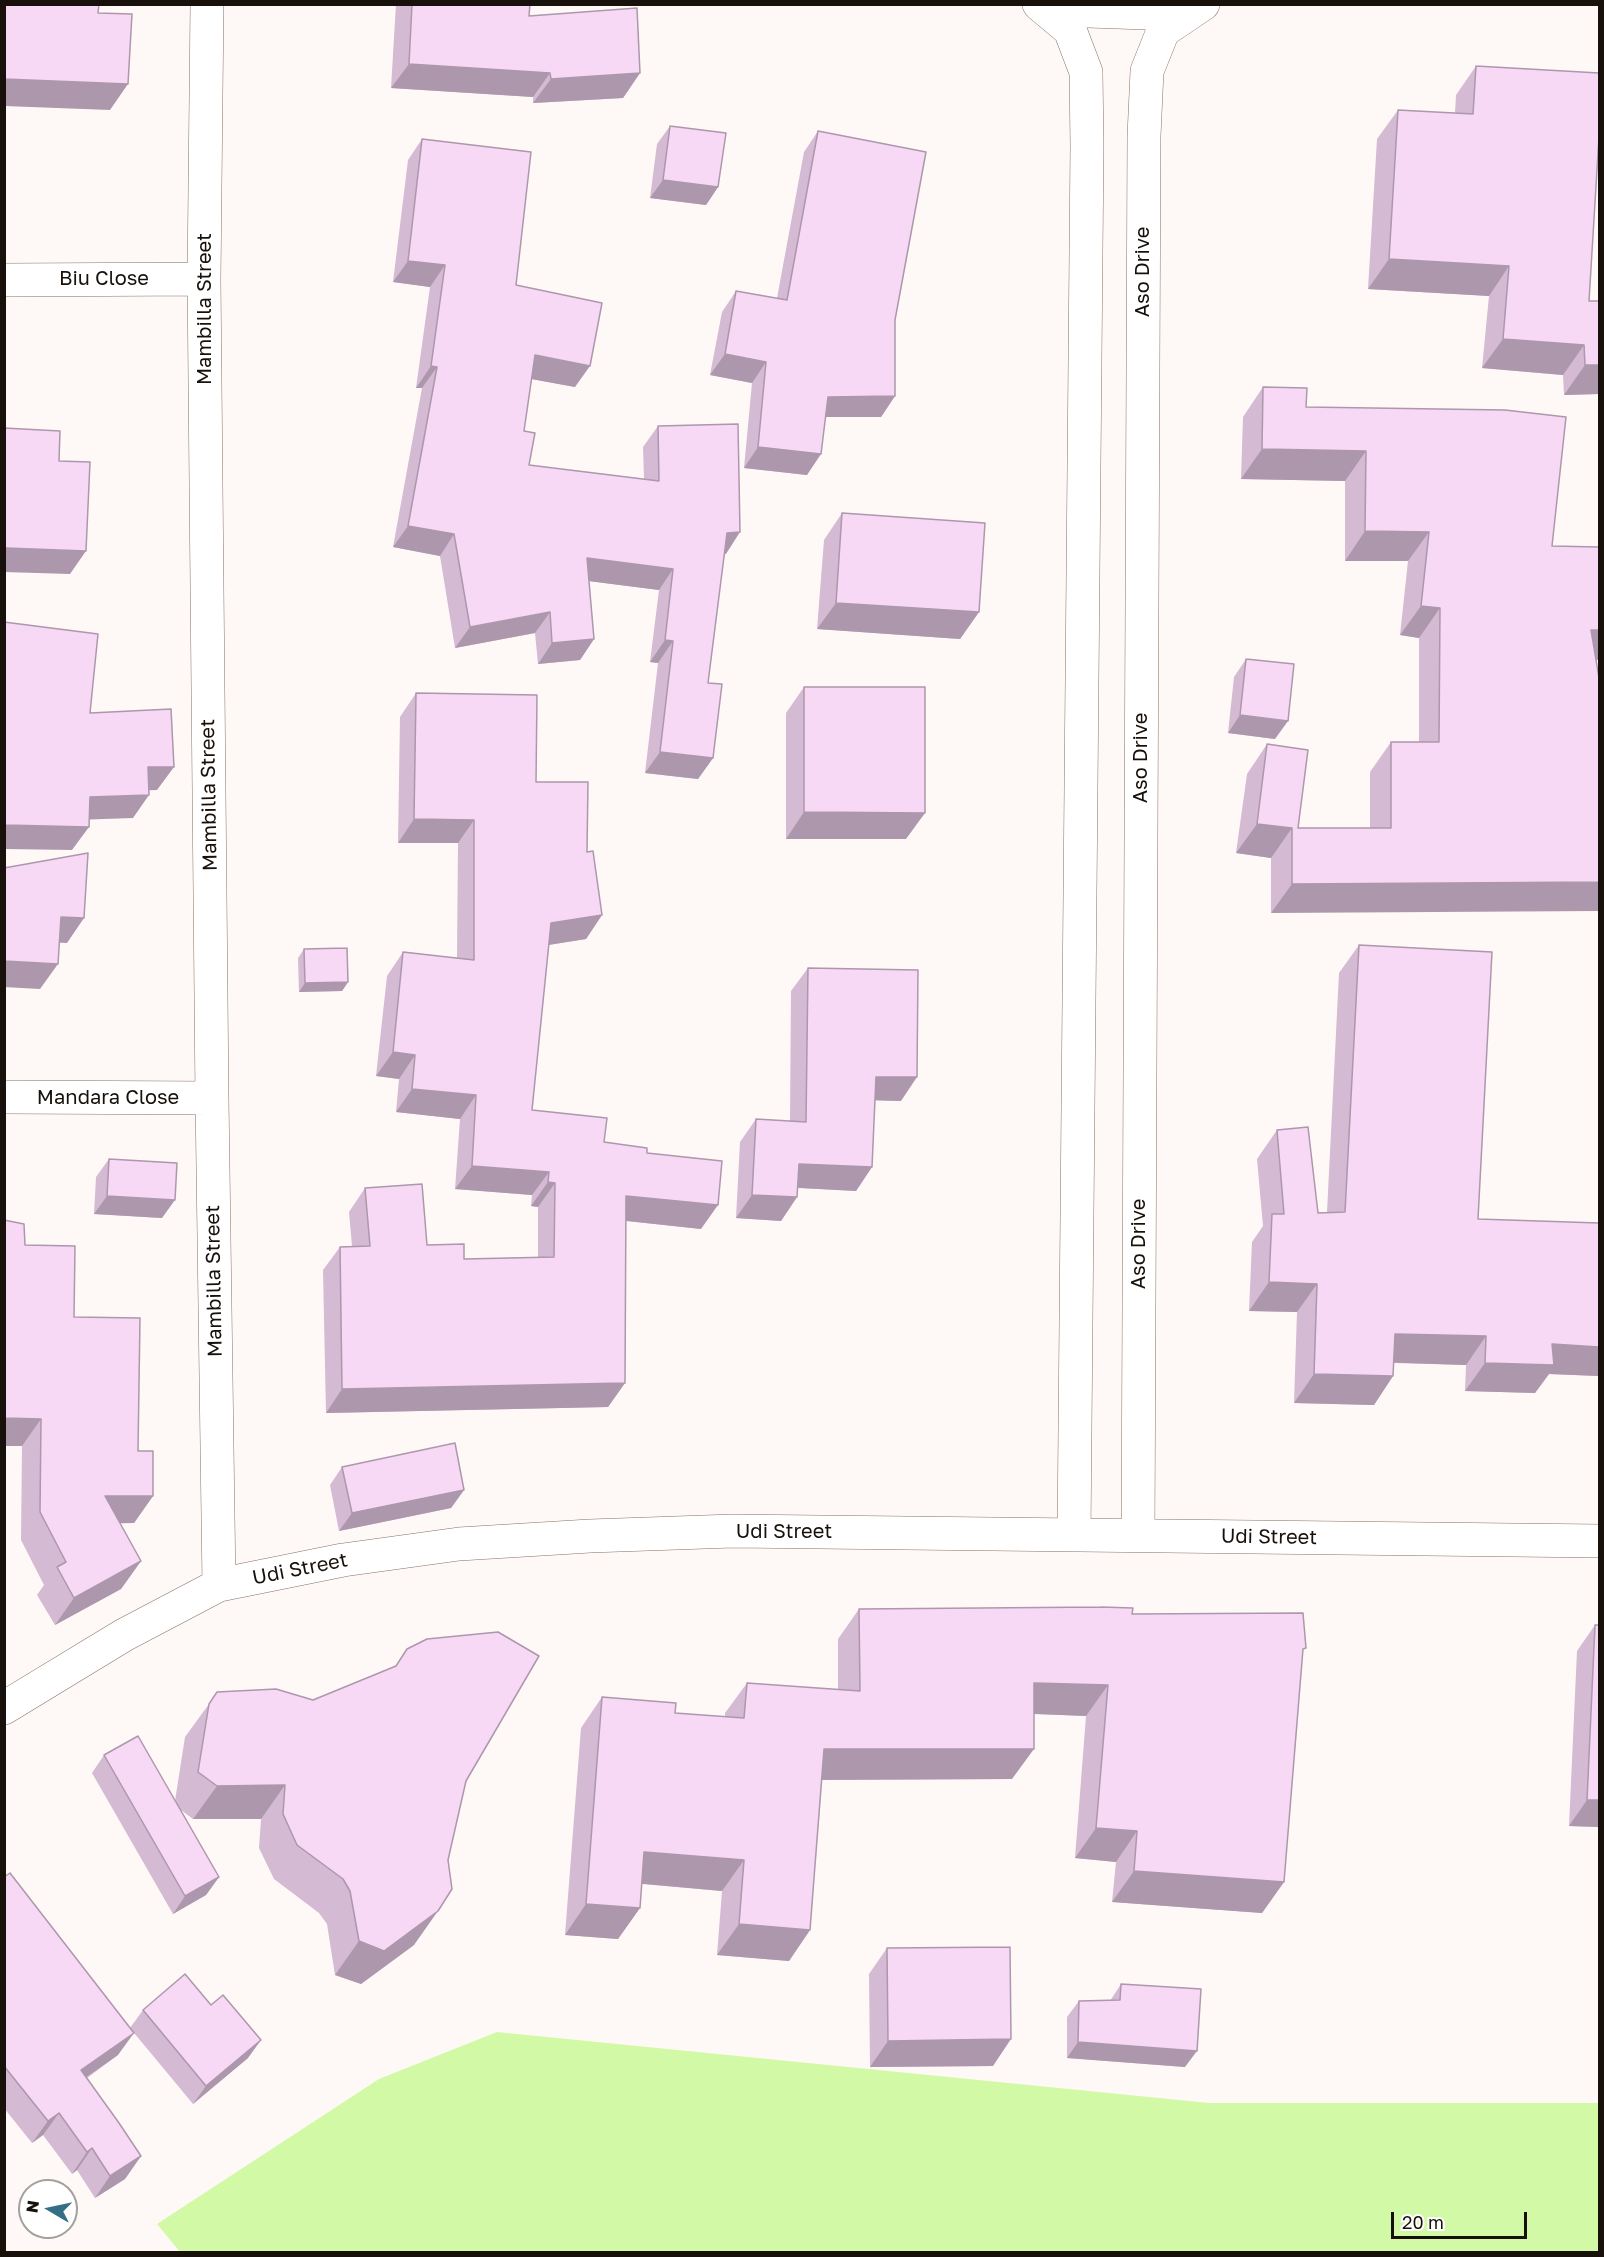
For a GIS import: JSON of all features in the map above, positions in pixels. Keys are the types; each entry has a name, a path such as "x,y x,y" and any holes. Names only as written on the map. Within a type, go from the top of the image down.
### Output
{"street":[{"name":"Mambilla Street","path":"207,4 204,279 219,1586"},
{"path":"1039,4 1070,30 1086,72 1074,1535"},
{"path":"1058,4 1088,11 1146,13 1201,4"},
{"name":"Aso Drive","path":"1138,1536 1144,135 1147,71 1163,31 1201,4"},
{"name":"Biu Close","path":"4,280 204,279"},
{"name":"Mandara Close","path":"4,1097 212,1098"},
{"name":"Udi Street","path":"4,1708 123,1635 219,1586 343,1560 459,1544 733,1531 1599,1541"}],"green space":[{"path":"497,2032 1209,2103 1599,2103 1599,2252 180,2252 157,2224 379,2079"}],"building":[{"path":"4,4 99,4 98,13 132,14 128,84 4,79"},
{"path":"412,4 530,4 529,16 637,8 640,73 551,79 550,73 409,64"},
{"path":"1476,66 1599,73 1599,137 1589,301 1599,301 1599,365 1585,365 1584,345 1503,339 1509,266 1389,259 1398,110 1473,114"},
{"path":"670,126 726,133 718,187 663,180"},
{"path":"818,131 926,152 895,320 895,396 828,397 821,454 758,447 766,362 725,354 736,291 787,300"},
{"path":"422,139 531,152 516,285 602,303 590,366 535,355 524,431 535,433 529,465 659,481 658,426 738,424 740,532 727,533 708,683 722,684 713,758 660,752 673,641 665,640 673,569 587,558 594,639 552,643 550,612 470,627 454,534 408,526 437,367 431,366 445,265 408,261"},
{"path":"1263,387 1307,388 1306,407 1505,410 1566,417 1552,546 1599,547 1599,630 1591,630 1599,678 1599,882 1292,884 1292,828 1257,824 1267,744 1308,750 1298,828 1391,828 1391,742 1439,742 1440,608 1421,606 1429,532 1365,531 1366,451 1262,449"},
{"path":"4,428 60,431 59,461 90,462 86,551 6,548 4,560"},
{"path":"842,513 985,523 979,612 836,603"},
{"path":"4,622 98,634 90,713 171,709 174,767 148,767 149,795 90,797 89,827 4,825"},
{"path":"1246,659 1294,664 1288,721 1240,715"},
{"path":"804,687 925,687 925,813 804,812"},
{"path":"416,693 537,695 536,782 588,782 587,852 593,851 602,915 551,923 532,1110 607,1118 604,1142 647,1148 647,1153 722,1161 718,1205 626,1196 625,1383 342,1389 340,1247 370,1246 365,1188 422,1184 427,1245 464,1244 464,1259 554,1257 555,1183 548,1182 549,1172 472,1166 476,1095 412,1089 415,1055 393,1052 403,952 474,960 474,820 414,819"},
{"path":"88,853 84,918 61,917 58,964 4,961 4,868"},
{"path":"1359,945 1492,952 1478,1219 1599,1223 1599,1347 1552,1344 1554,1365 1485,1363 1486,1336 1395,1334 1393,1376 1314,1374 1317,1284 1269,1282 1272,1214 1284,1214 1277,1130 1308,1127 1318,1213 1345,1212"},
{"path":"347,948 348,982 305,983 304,949"},
{"path":"808,968 918,970 917,1077 876,1077 872,1167 799,1164 797,1197 752,1195 756,1119 806,1122"},
{"path":"109,1159 177,1163 175,1200 107,1196"},
{"path":"4,1220 24,1224 25,1245 75,1246 74,1317 140,1318 138,1451 153,1451 153,1496 105,1496 141,1561 74,1598 57,1567 66,1562 40,1512 41,1419 4,1418"},
{"path":"455,1443 464,1490 352,1513 342,1467"},
{"path":"1133,1608 1132,1614 1303,1613 1306,1648 1303,1649 1284,1882 1134,1871 1137,1831 1096,1828 1108,1685 1034,1683 1034,1749 824,1749 810,1930 739,1924 744,1860 644,1852 640,1908 586,1904 602,1697 676,1703 675,1713 744,1718 747,1683 860,1691 859,1609"},
{"path":"1595,1625 1599,1625 1599,1800 1587,1800"},
{"path":"498,1632 539,1656 466,1781 448,1860 452,1889 438,1911 384,1951 359,1941 350,1891 343,1879 297,1845 283,1814 285,1785 217,1786 198,1772 209,1704 217,1692 276,1689 313,1700 396,1666 407,1649 427,1639"},
{"path":"138,1736 219,1877 185,1896 104,1755"},
{"path":"10,1873 134,2033 81,2070 141,2156 110,2176 92,2148 87,2152 59,2113 48,2121 4,2066 4,1877"},
{"path":"1010,1947 1011,2039 888,2041 887,1948"},
{"path":"185,1974 211,2005 223,1995 261,2040 206,2086 143,2010"},
{"path":"1121,1984 1201,1989 1197,2051 1078,2042 1079,2001 1120,2000"}]}
